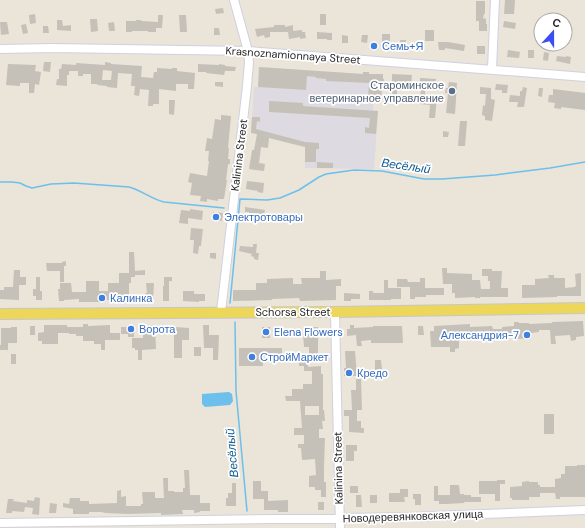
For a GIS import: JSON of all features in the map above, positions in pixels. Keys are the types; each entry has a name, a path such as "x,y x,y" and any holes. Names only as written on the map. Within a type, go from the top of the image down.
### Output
{"main road":[{"name":"Schorsa Street","path":"0,314 334,312 585,308"}],"street":[{"name":"Kalinina Street","path":"221,312 249,62 248,51 234,0"},
{"path":"492,69 494,0"},
{"name":"Krasnoznamionnaya Street","path":"0,49 53,48 248,51 585,77"},
{"name":"Kalinina Street","path":"334,312 340,528"},
{"name":"Новодеревянковская улица","path":"0,523 409,517 585,510"}],"shaded area":[{"path":"259,67 362,74 363,72 369,72 369,74 375,74 373,110 378,111 374,169 305,168 305,147 251,133 254,87 258,87"}],"water":[{"path":"229,392 232,394 233,401 230,405 205,407 202,404 202,394"}],"building":[{"path":"505,0 515,0 514,14 504,14"},
{"path":"476,1 485,1 485,14 483,18 486,19 487,31 479,31 479,21 476,21"},
{"path":"223,8 224,13 216,14 215,9"},
{"path":"35,14 36,23 30,24 29,15"},
{"path":"320,14 326,14 326,25 320,25"},
{"path":"158,15 163,15 162,28 156,28 156,32 126,32 126,21 141,20 158,22"},
{"path":"179,15 186,15 187,32 180,32"},
{"path":"90,19 97,19 98,31 91,32"},
{"path":"57,20 62,20 63,26 71,25 71,31 57,30"},
{"path":"504,21 516,23 515,29 503,27"},
{"path":"0,22 7,22 9,34 1,35"},
{"path":"114,22 115,31 109,31 108,23"},
{"path":"26,24 28,33 23,34 21,25"},
{"path":"274,25 285,25 285,27 293,25 293,31 302,30 302,32 305,32 306,38 300,39 300,37 289,39 288,32 270,32 270,37 265,38 264,35 257,37 255,29 274,27"},
{"path":"43,26 48,26 49,33 43,33"},
{"path":"214,28 219,28 220,35 214,35"},
{"path":"425,30 434,30 434,41 425,41"},
{"path":"317,32 332,33 332,40 317,39"},
{"path":"382,34 390,34 390,42 399,46 393,46 393,51 388,50 388,46 382,46"},
{"path":"342,35 348,36 348,43 342,43"},
{"path":"362,35 368,35 367,43 361,42"},
{"path":"400,40 406,40 406,47 401,48"},
{"path":"371,42 378,43 378,48 371,48"},
{"path":"438,42 465,45 464,51 445,48 445,50 439,50"},
{"path":"477,46 485,46 485,54 477,54"},
{"path":"508,50 520,52 519,58 507,57"},
{"path":"528,50 533,50 534,58 528,58"},
{"path":"544,52 549,53 548,61 543,60"},
{"path":"557,56 571,57 570,64 556,61"},
{"path":"44,62 51,62 50,72 43,71"},
{"path":"105,62 111,64 142,66 141,77 153,78 154,72 157,72 157,68 177,68 177,71 195,73 194,89 188,89 188,84 176,84 176,91 159,89 159,104 148,106 149,90 140,89 139,96 134,95 135,86 131,86 132,74 118,73 117,88 91,84 91,74 83,74 83,76 78,76 78,71 69,71 69,75 67,75 67,86 56,85 57,79 59,79 59,69 61,69 62,64 76,65 76,63 105,65","holes":["103,70 112,71 111,80 102,80"]},
{"path":"8,64 36,65 35,71 41,72 39,85 35,84 34,93 29,93 29,83 20,83 20,86 6,85"},
{"path":"198,64 219,64 236,67 235,71 225,71 224,75 198,72"},
{"path":"259,67 363,74 363,72 369,72 369,74 383,74 384,85 382,85 381,100 368,98 369,83 326,81 326,79 307,76 306,90 258,87"},
{"path":"392,74 412,75 411,85 397,84 397,95 392,94"},
{"path":"420,78 436,79 435,87 425,86 425,95 437,96 435,118 429,118 430,105 420,104"},
{"path":"215,82 223,82 223,87 215,86"},
{"path":"449,82 457,83 455,114 446,113 448,93 445,93"},
{"path":"496,84 508,85 507,93 502,93 502,90 495,90"},
{"path":"480,87 491,88 491,99 495,100 492,121 485,120 485,116 482,115 483,105 485,106 486,94 480,94"},
{"path":"523,87 527,88 524,107 517,107 518,102 509,102 510,95 520,96 520,91 522,91"},
{"path":"539,88 543,88 542,97 538,96"},
{"path":"553,89 585,93 585,110 561,107 561,109 554,108 555,103 548,102 549,95 553,95"},
{"path":"169,100 175,100 174,115 169,114"},
{"path":"269,101 303,103 303,106 378,111 376,134 365,133 365,127 369,128 370,118 269,112"},
{"path":"221,115 231,116 228,148 228,159 230,159 230,164 228,164 224,199 218,199 218,201 207,199 207,202 200,201 201,196 190,195 192,183 188,182 190,173 207,176 209,151 205,151 207,138 212,139 215,119 221,120"},
{"path":"252,117 260,117 260,122 257,121 256,129 305,142 319,143 319,149 316,149 316,162 305,162 305,147 269,138 268,148 261,147 259,163 265,164 264,171 249,169 252,150 254,150 257,134 251,133"},
{"path":"460,121 467,121 465,146 458,146"},
{"path":"443,131 449,132 448,137 443,137"},
{"path":"317,162 333,163 333,168 317,168"},
{"path":"247,181 264,183 263,193 246,189"},
{"path":"245,207 265,210 264,215 245,212"},
{"path":"190,209 203,211 202,220 188,218 188,224 179,223 181,210 190,211"},
{"path":"213,212 223,213 222,221 212,219"},
{"path":"191,228 203,229 201,246 199,246 198,254 193,253 194,240 190,240"},
{"path":"253,244 257,244 256,253 259,253 258,260 251,256 252,254 239,251 240,246 253,247"},
{"path":"129,252 134,252 135,271 145,270 145,275 135,275 135,277 131,277 131,283 129,283 129,302 120,302 120,300 104,300 98,302 79,302 79,299 59,301 58,289 60,289 60,283 71,283 72,292 86,292 86,281 99,281 99,291 108,291 108,283 119,283 119,273 129,273"},
{"path":"210,253 216,253 216,259 210,258"},
{"path":"66,261 66,266 64,266 64,282 60,282 60,271 47,271 46,263 62,263"},
{"path":"442,268 447,268 447,273 472,274 472,280 480,280 481,289 490,289 490,281 488,281 488,276 482,276 482,269 502,271 501,288 508,288 508,297 455,298 455,293 452,293 452,284 443,284"},
{"path":"14,270 20,270 20,277 26,277 26,285 19,285 19,300 0,299 0,290 4,290 4,287 13,287"},
{"path":"320,271 326,271 326,280 341,279 341,286 336,286 336,300 300,301 299,298 233,301 233,290 256,290 256,283 267,283 267,279 293,278 293,284 302,284 301,278 320,278"},
{"path":"581,273 581,296 522,298 522,285 535,285 535,279 549,278 548,275 554,275 554,278 565,278 565,288 575,287 575,274"},
{"path":"36,277 40,277 40,291 42,291 42,300 36,300 36,296 33,296 33,289 36,289"},
{"path":"164,277 172,277 172,281 169,281 169,301 163,301"},
{"path":"420,278 425,278 425,288 444,288 444,295 426,295 426,297 415,297 415,299 410,299 410,287 397,287 397,279 407,279 408,282 420,282"},
{"path":"384,280 388,280 388,288 401,288 401,299 369,300 369,291 373,291 373,293 384,293"},
{"path":"146,283 154,283 153,300 145,300 145,293 147,293"},
{"path":"183,291 194,291 194,294 205,294 205,301 183,301"},
{"path":"344,293 360,294 360,299 344,301"},
{"path":"583,321 584,336 576,337 576,340 571,341 570,335 555,336 556,344 551,344 550,330 539,330 539,332 531,333 531,338 516,339 516,334 509,333 480,335 480,338 462,338 459,339 459,348 455,349 455,352 450,352 450,347 431,347 430,331 434,331 434,326 470,324 470,327 492,326 493,329 502,329 502,327 514,326 514,322 529,324"},
{"path":"83,324 88,324 88,326 110,325 110,333 120,333 120,340 105,340 105,350 101,350 101,344 94,344 94,341 83,341 83,336 76,336 76,334 69,333 58,333 58,344 42,344 42,341 38,341 38,333 44,332 44,325 83,327"},
{"path":"128,325 134,325 134,337 128,337 128,334 121,334 121,327 128,327"},
{"path":"148,325 155,325 156,349 142,350 142,360 138,360 138,350 132,348 132,338 143,338 143,332 148,332"},
{"path":"203,325 209,325 209,335 219,335 218,360 213,360 213,348 204,348"},
{"path":"350,325 354,325 354,328 373,326 402,326 403,343 371,343 371,340 361,341 362,346 357,346 356,335 347,336 347,329 350,329"},
{"path":"30,326 35,326 35,335 30,335"},
{"path":"418,326 423,326 424,335 418,335"},
{"path":"17,327 17,343 8,343 8,350 0,350 1,328"},
{"path":"175,327 189,328 189,340 182,340 182,358 174,358"},
{"path":"262,327 270,327 270,338 262,338"},
{"path":"311,327 318,327 318,354 309,355 309,347 304,347 303,334 311,334"},
{"path":"194,347 201,347 201,356 194,356"},
{"path":"239,348 282,348 282,356 263,356 263,366 239,366"},
{"path":"345,351 355,351 357,376 344,376 344,368 346,368"},
{"path":"11,354 16,354 16,364 11,364"},
{"path":"299,357 308,357 308,367 321,366 321,374 323,374 323,410 325,421 322,421 323,429 319,429 319,438 325,438 324,482 326,482 326,497 321,497 321,490 315,490 315,487 309,487 309,476 316,475 315,459 302,460 301,448 298,448 298,444 304,444 304,435 294,435 294,428 302,428 300,401 286,401 285,396 292,396 292,389 303,389 303,384 312,384 312,371 304,371 304,366 299,366","holes":["305,406 319,406 319,415 305,415"]},
{"path":"375,360 381,360 382,370 375,370"},
{"path":"356,379 361,379 362,410 357,410 357,421 361,421 361,428 364,428 364,433 349,432 349,416 344,416 344,410 352,410 351,390 356,390"},
{"path":"544,414 554,414 554,434 544,434"},
{"path":"346,445 357,445 357,451 354,451 354,461 346,461"},
{"path":"585,465 585,497 560,497 560,499 556,499 555,493 540,493 540,497 529,497 529,500 512,500 512,498 510,498 510,487 522,486 522,482 538,482 540,487 555,487 555,479 561,478 561,474 565,474 565,466"},
{"path":"184,470 189,470 190,495 200,495 200,503 210,503 210,511 200,511 194,513 194,510 182,510 183,514 161,515 161,513 128,514 101,512 73,514 73,509 63,507 63,503 69,504 70,498 80,498 80,501 89,501 89,504 117,503 117,491 121,490 121,497 126,496 126,506 141,506 141,504 143,504 142,492 155,492 155,498 164,498 163,478 168,478 168,491 183,492 183,488 185,488"},
{"path":"505,480 505,484 500,484 500,501 495,501 495,494 479,494 479,481"},
{"path":"253,481 261,481 261,491 268,491 268,501 288,500 288,512 264,510 264,499 253,499"},
{"path":"232,483 236,483 236,506 226,506 226,498 228,498 228,493 232,493"},
{"path":"450,485 459,485 460,494 471,495 471,497 481,497 481,502 439,504 439,501 434,501 434,486 438,486 438,495 450,495"},
{"path":"350,486 358,486 358,493 350,493"},
{"path":"400,489 408,489 408,497 404,497 405,502 389,502 389,493 400,493"},
{"path":"413,494 421,494 421,505 415,505"},
{"path":"356,495 361,495 362,507 356,507"},
{"path":"370,495 377,495 377,503 370,503"},
{"path":"35,497 40,498 39,515 32,514 33,508 25,507 24,512 12,511 12,513 6,513 8,499 14,499 13,501 27,503 27,500 34,501"},
{"path":"318,502 324,502 324,510 318,510"},
{"path":"50,503 57,504 56,513 49,513"}],"waterway":[{"name":"Весёлый","path":"230,303 240,199 267,200 280,198 299,190 326,174 354,170 382,171 424,179 442,179 495,175 585,162"},
{"path":"0,182 20,183 32,188 51,184 74,183 129,187 164,202 224,208"},
{"name":"Весёлый","path":"235,322 236,391 247,511"}],"place":[{"name":"Семь+Я","path":"374,46"},
{"name":"Староминское ветеринарное управление","path":"452,91"},
{"name":"Электротовары","path":"216,217"},
{"name":"Калинка","path":"102,298"},
{"name":"Ворота","path":"131,329"},
{"name":"Elena Flowers","path":"266,332"},
{"name":"Александрия-7","path":"527,335"},
{"name":"СтройМаркет","path":"252,357"},
{"name":"Кредо","path":"349,373"}]}
